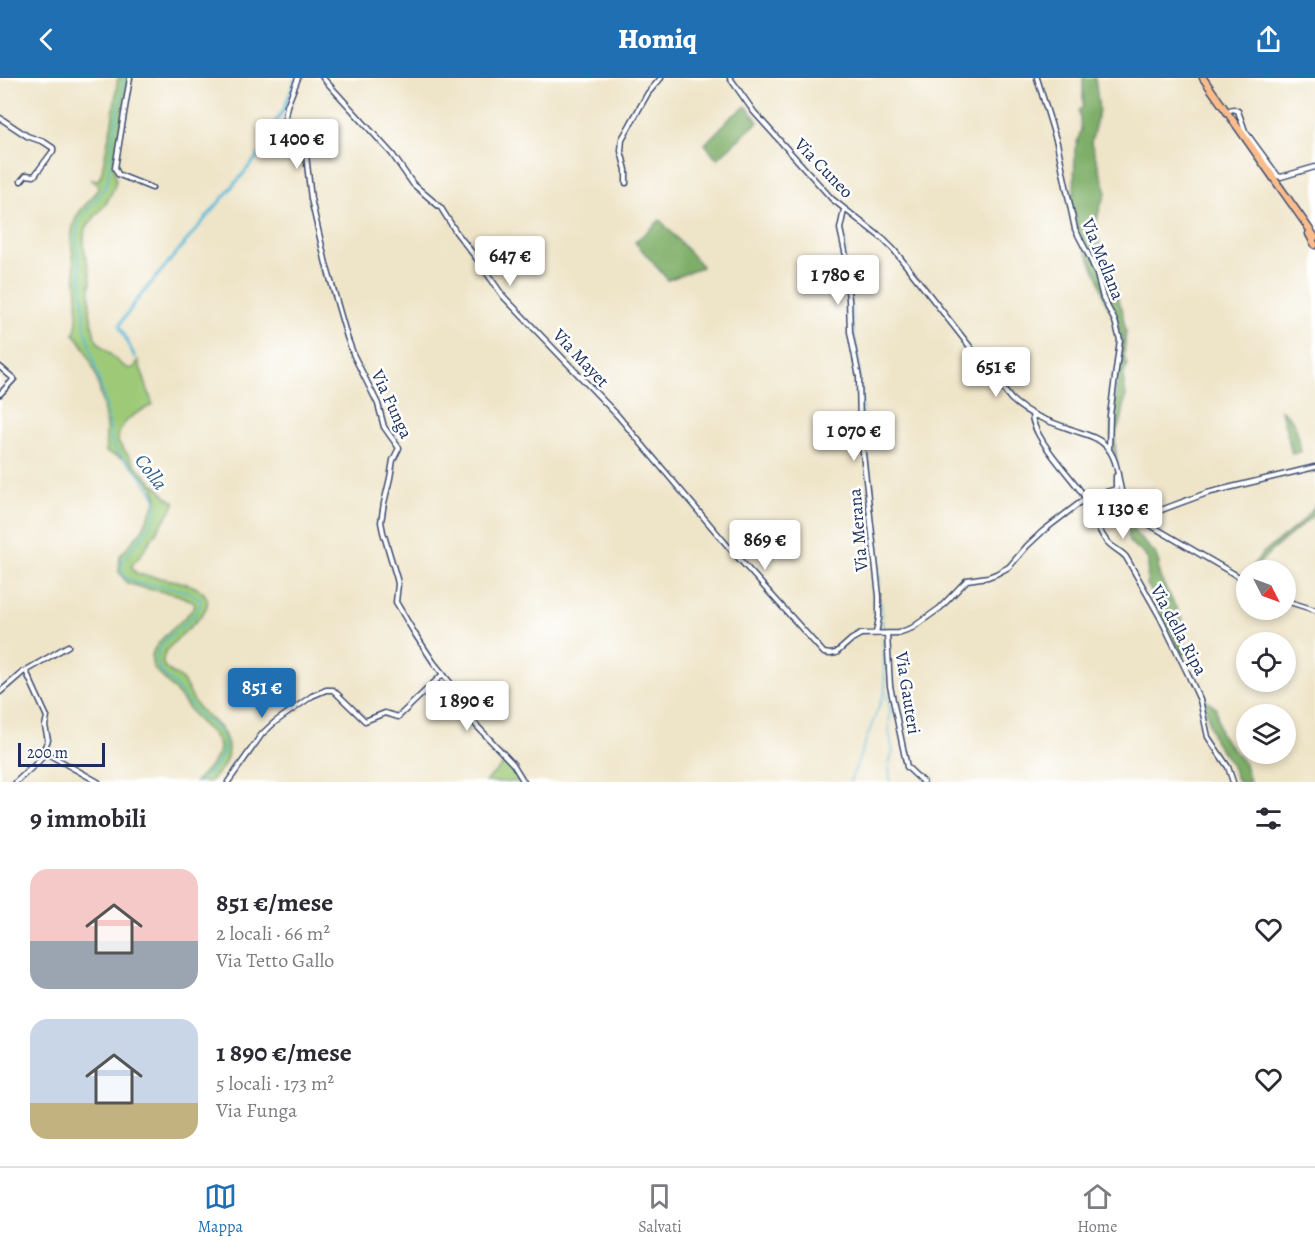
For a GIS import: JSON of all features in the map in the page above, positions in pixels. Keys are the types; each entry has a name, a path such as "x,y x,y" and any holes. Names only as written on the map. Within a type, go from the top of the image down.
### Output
{"main road":[{"path":"1203,78 1315,237"},
{"path":"1303,219 1315,232"},
{"path":"1303,219 1315,244"}],"street":[{"path":"130,78 115,168 118,174 152,188"},
{"name":"Via Funga","path":"298,78 287,106 285,118 305,146 311,199 326,264 347,337 378,404 384,427 399,448 393,460 381,522 398,584 396,602 434,663 465,702 476,725 513,764 524,782"},
{"name":"Via Mayet","path":"323,78 392,154 413,184 441,208 503,296 618,416 732,552 824,653"},
{"path":"626,183 626,170 621,151 622,139 648,93 661,78"},
{"name":"Via Cuneo","path":"730,78 764,124 832,199 888,244 1011,399 1032,414"},
{"name":"Via Mellana","path":"1037,78 1057,143 1075,229 1097,274 1102,298 1115,321 1120,340 1110,415 1109,451"},
{"path":"1227,112 1233,109 1238,111 1247,134 1278,176 1315,166"},
{"path":"0,118 27,136 53,148 35,175 26,175 21,181"},
{"name":"Via Merana","path":"844,210 840,229 846,256 850,332 858,377 860,427 879,596 876,633"},
{"path":"0,366 14,379 0,394"},
{"path":"1032,414 1103,443 1115,462 1128,510 1236,575"},
{"name":"Via della Ripa","path":"1032,414 1033,423 1043,443 1083,495 1105,540 1123,554 1160,616 1200,700 1208,737 1228,767 1233,782"},
{"path":"1144,516 1208,493 1315,467"},
{"path":"1117,474 1116,489 1119,502 1125,504"},
{"path":"887,634 904,631 920,623 940,608 967,580 996,574 1009,567 1043,531 1085,499 1116,489"},
{"path":"1128,510 1144,516 1158,529"},
{"path":"1296,604 1315,610"},
{"name":"Via Gauteri","path":"824,653 836,653 861,634 887,634 890,686 907,766 922,782"},
{"path":"0,692 26,671 68,646"},
{"path":"26,671 47,717 45,726 48,740 44,749 46,753 98,782"},
{"path":"228,782 262,734 312,696 328,689 333,690 365,721 385,713 399,717 443,674"},
{"path":"16,782 46,753"}],"green space":[{"path":"118,78 128,78 114,163 116,181 107,202 85,229 84,236 91,279 90,312 95,338 101,346 129,369 135,367 138,360 153,405 124,423 118,442 139,469 175,502 132,568 137,574 194,586 206,596 207,604 203,613 168,649 163,658 164,666 182,680 196,704 220,728 228,744 225,762 210,782 195,782 216,757 218,743 154,668 152,659 159,642 195,605 193,601 175,594 127,583 119,572 120,556 143,529 157,498 151,485 127,460 106,452 105,417 100,392 87,353 74,334 77,301 72,230 81,209 99,186 91,180 98,180 101,175"},
{"path":"1083,78 1095,78 1099,110 1091,143 1106,189 1095,229 1117,289 1126,330 1124,355 1127,366 1123,376 1126,396 1121,422 1116,431 1117,464 1112,444 1111,425 1122,343 1118,326 1078,233 1069,198 1074,194 1075,149 1081,130 1079,110 1083,107"},
{"path":"746,106 758,122 717,159 705,144 731,117"},
{"path":"660,220 702,267 668,280 635,242"},
{"path":"1281,410 1293,423 1298,434 1301,452 1292,454"},
{"path":"1315,505 1315,514 1262,560 1257,560 1264,552 1312,511"},
{"path":"1125,511 1136,534 1155,553 1159,563 1160,577 1183,621 1184,627 1178,635 1187,654 1181,655 1153,603 1152,593 1147,584 1148,560 1129,542 1129,532 1123,519"},
{"path":"1203,697 1216,708 1220,733 1236,754 1236,764 1245,764 1250,782 1238,782 1231,764 1215,742"},
{"path":"507,761 522,782 485,782"}],"waterway":[{"name":"Colla","path":"124,78 108,179 105,188 82,216 78,225 76,238 85,328 107,409 113,447 136,470 157,503 156,512 148,529 122,561 124,577 138,583 186,591 200,599 195,614 162,645 157,661 162,672 199,715 220,732 223,739 224,747 219,760 199,782"},
{"path":"238,180 262,151 283,111 296,78"},
{"path":"120,324 136,301 237,181"},
{"path":"842,226 847,254"},
{"path":"848,268 860,373"},
{"path":"120,327 135,357"},
{"path":"861,387 880,585"},
{"path":"881,602 883,629"},
{"path":"883,638 885,691 890,709 889,731 893,752 889,764 890,782"},
{"path":"850,782 884,693"}]}
